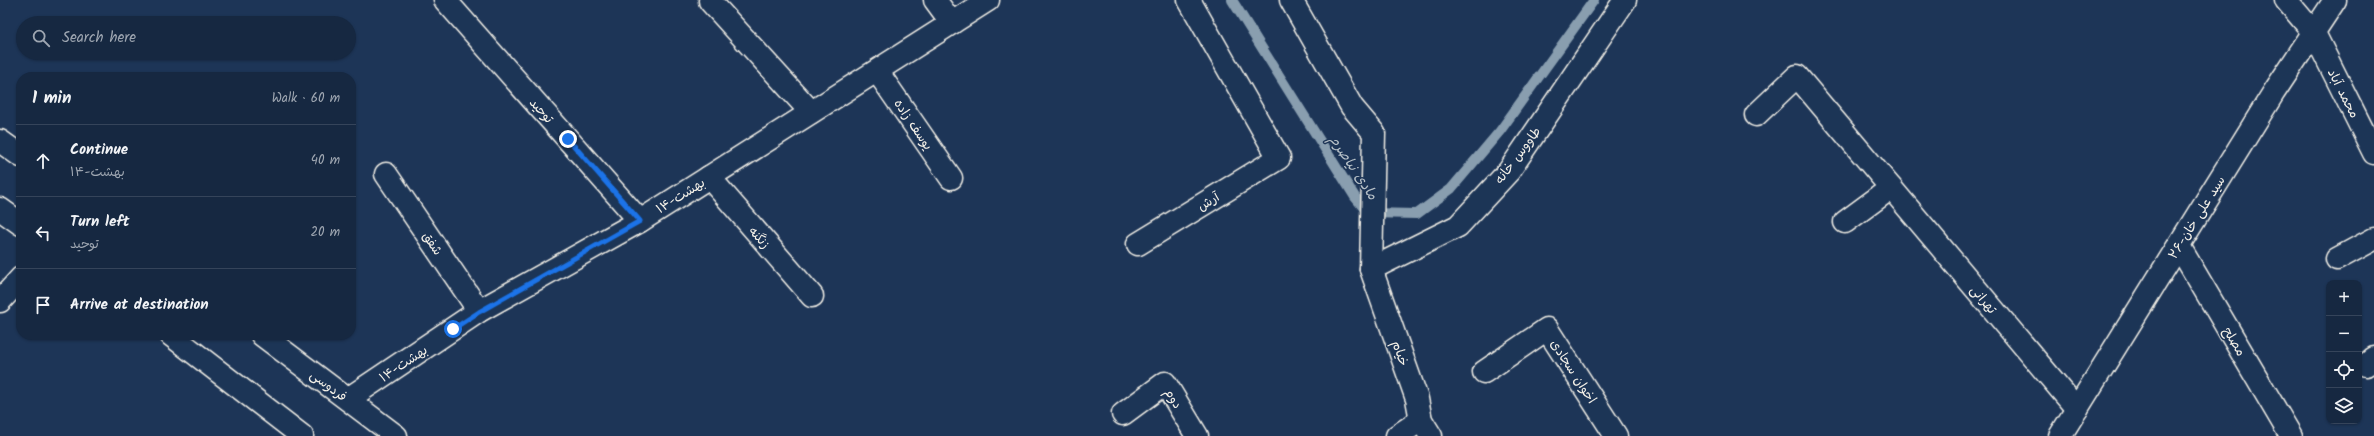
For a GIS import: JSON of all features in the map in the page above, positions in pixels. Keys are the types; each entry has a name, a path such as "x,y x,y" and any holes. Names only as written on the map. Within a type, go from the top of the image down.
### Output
{"street":[{"name":"توحید","path":"445,0 640,221"},
{"path":"935,0 952,23"},
{"name":"۱۴-بهشت","path":"348,399 479,312 640,221 988,0"},
{"name":"آرش","path":"1138,244 1279,158 1189,0"},
{"path":"1291,0 1352,107 1374,133 1371,269"},
{"name":"طاووس خانه","path":"1371,269 1458,226 1509,171 1624,0"},
{"name":"محمد آباد","path":"2286,0 2314,34 2374,153"},
{"name":"۲۶-سید علی خان","path":"2060,436 2274,92 2314,34 2335,0"},
{"path":"710,1 811,112"},
{"name":"یوسف زاده","path":"877,71 951,178"},
{"name":"تهرانی","path":"1756,115 1797,76 2076,409"},
{"path":"0,141 16,152"},
{"name":"شفق","path":"386,174 479,312"},
{"name":"زنگنه","path":"709,177 812,296"},
{"path":"1845,222 1891,188"},
{"path":"0,209 16,220"},
{"path":"2336,259 2374,238"},
{"name":"مصلح","path":"2179,246 2291,436"},
{"name":"خیام","path":"1371,269 1426,428"},
{"path":"0,302 16,284"},
{"name":"اخوان سجادی","path":"1484,372 1547,329 1616,436"},
{"path":"177,340 302,436"},
{"name":"فردوسی","path":"269,340 396,436"},
{"name":"دوم","path":"1123,414 1165,383 1197,436"},
{"path":"1397,436 1426,428"}],"waterway":[{"name":"مادی نیاصرم","path":"1232,0 1355,197 1368,213 1417,214 1451,189 1500,131 1594,0"}],"route":[{"path":"453,329 479,312 640,221 568,139"}]}
